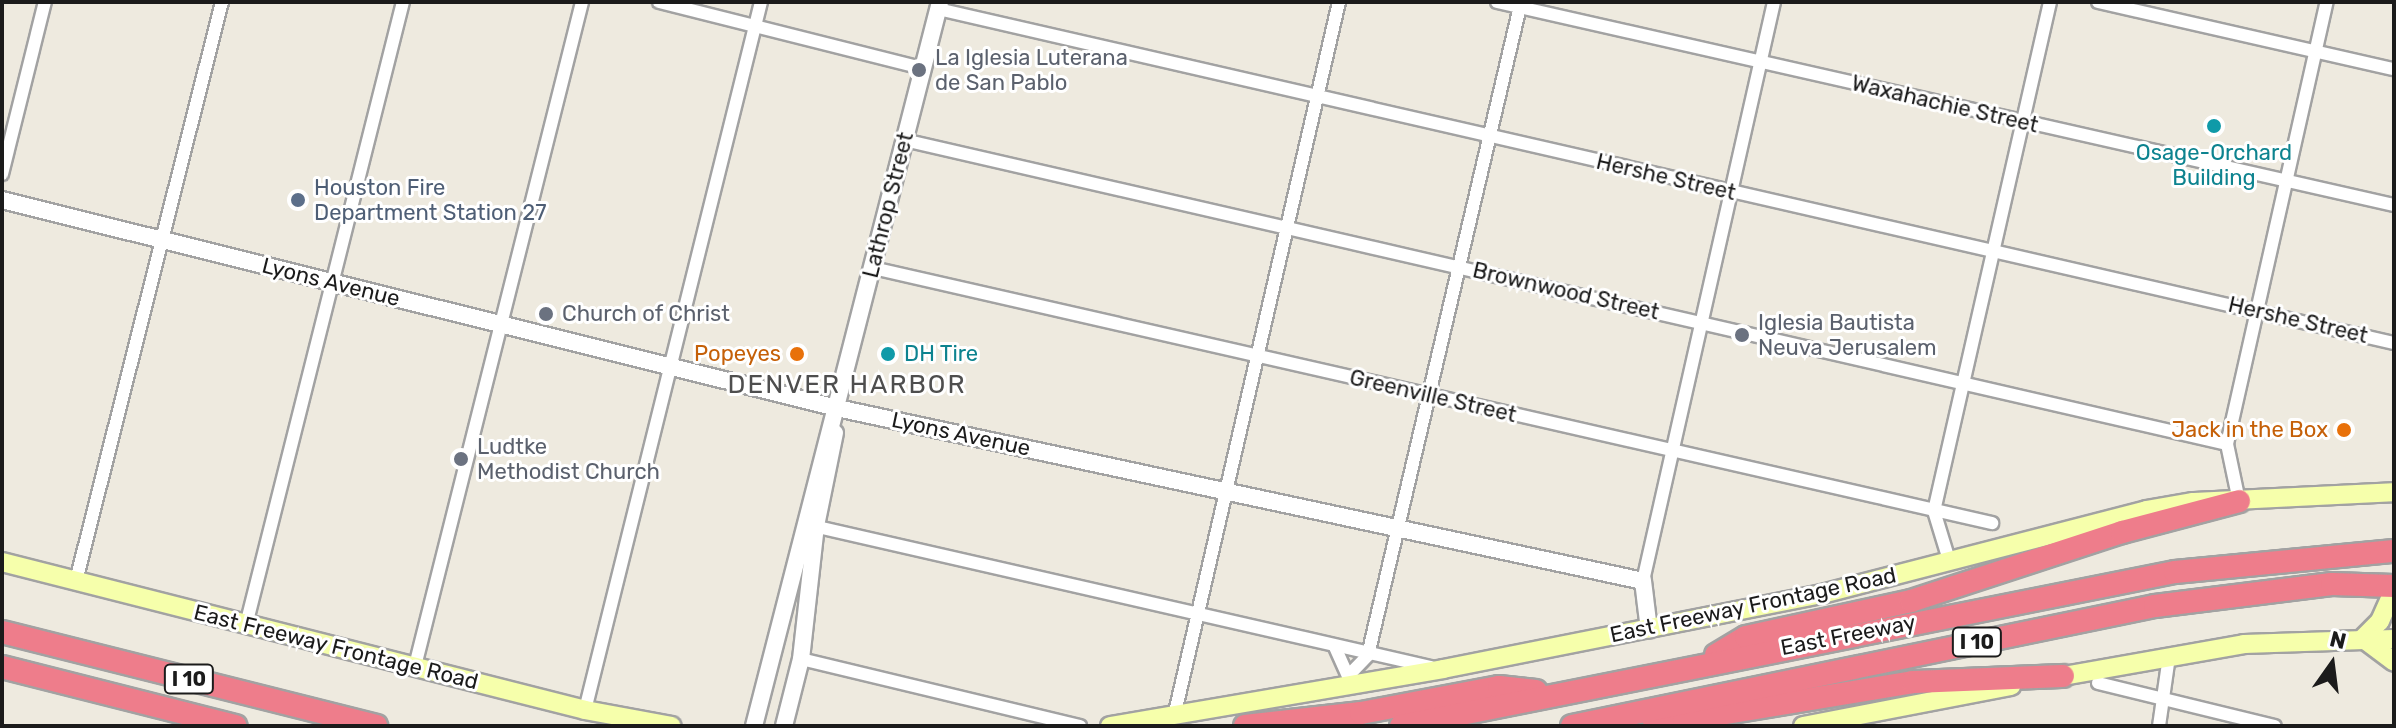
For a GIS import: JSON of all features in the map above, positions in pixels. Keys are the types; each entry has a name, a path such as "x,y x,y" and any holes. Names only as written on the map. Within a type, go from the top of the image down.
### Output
{"highway":[{"path":"1701,664 1746,637 1911,601 2122,532 2239,501"},
{"name":"East Freeway","path":"1401,726 2175,572 2340,552 2394,551"},
{"name":"East Freeway","path":"1572,726 2155,606 2332,584 2394,588"},
{"name":"I 10","path":"2,632 376,726"},
{"name":"I 10","path":"2,667 236,726"},
{"path":"1624,715 1684,720 1913,682 2063,676"},
{"path":"1245,726 1361,713 1499,687 1561,693"}],"main road":[{"name":"East Freeway Frontage Road","path":"1110,726 1174,717 1350,680 1443,669 1822,594 2146,510 2394,492"},
{"name":"East Freeway Frontage Road","path":"2,562 585,710 672,726"},
{"path":"2362,639 2380,621 2394,588"},
{"path":"2362,639 2394,662"},
{"path":"1803,726 1868,719 2063,676 2244,644 2394,639"}],"street":[{"path":"2,174 45,2"},
{"path":"76,581 222,2"},
{"path":"246,625 403,2"},
{"path":"415,666 582,2"},
{"path":"659,2 921,68"},
{"path":"585,710 761,2"},
{"path":"1174,717 1339,2"},
{"name":"Waxahachie Street","path":"1497,2 2394,205"},
{"path":"1649,630 1643,581 1774,2"},
{"path":"1949,560 1934,511 2050,2"},
{"path":"2098,2 2394,69"},
{"path":"2239,501 2227,444 2327,2"},
{"path":"1335,647 1350,680 1368,655 1520,5"},
{"name":"Hershe Street","path":"939,6 1317,98 2394,343"},
{"name":"Lathrop Street","path":"754,726 809,525 939,6"},
{"name":"Brownwood Street","path":"904,140 2227,444"},
{"name":"Lyons Avenue","path":"2,200 837,408 1400,526 1643,581"},
{"name":"Greenville Street","path":"873,268 1992,523"},
{"path":"809,525 1368,655 1443,669"},
{"name":"Lathrop Street","path":"784,726 801,659 809,525"},
{"path":"2159,726 2169,657"},
{"path":"801,659 1080,726"},
{"path":"2098,683 2275,726"}],"place":[{"name":"La Iglesia Luterana de San Pablo","path":"919,70"},
{"name":"Osage-Orchard Building","path":"2214,126"},
{"name":"Houston Fire Department Station 27","path":"298,200"},
{"name":"Church of Christ","path":"546,314"},
{"name":"Iglesia Bautista Neuva Jerusalem","path":"1742,335"},
{"name":"Popeyes","path":"797,354"},
{"name":"DH Tire","path":"888,354"},
{"name":"Jack in the Box","path":"2344,430"},
{"name":"Ludtke Methodist Church","path":"461,459"}],"district":[{"name":"DENVER HARBOR","path":"847,385"}]}
